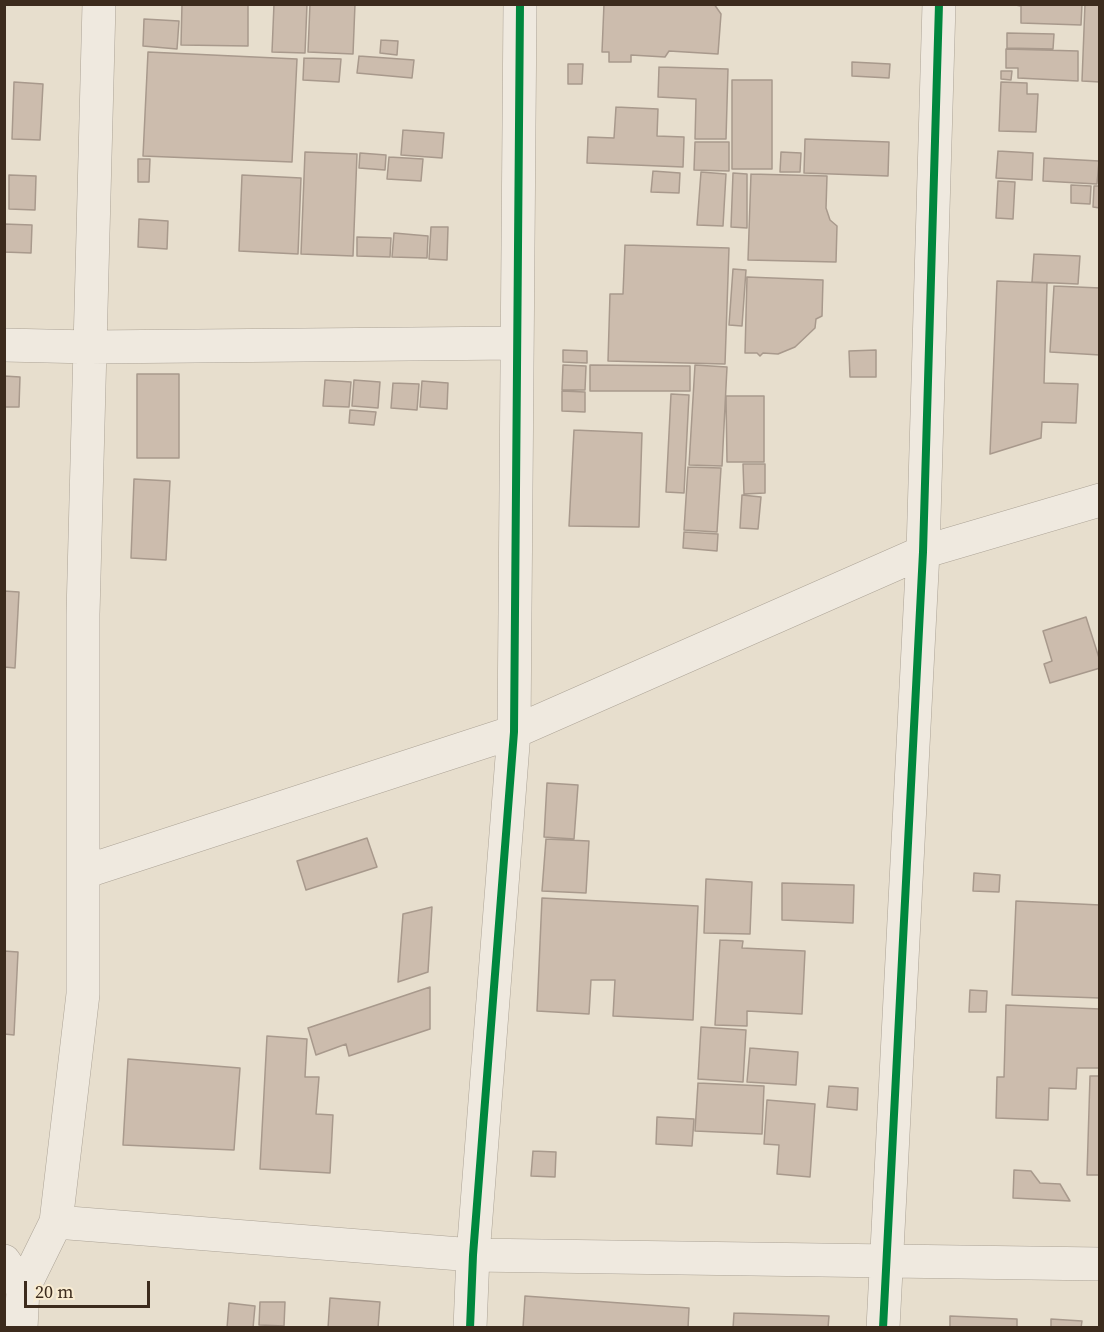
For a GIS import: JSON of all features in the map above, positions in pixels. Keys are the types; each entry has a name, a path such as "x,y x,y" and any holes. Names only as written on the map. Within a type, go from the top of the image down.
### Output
{"street":[{"path":"21,1328 23,1289 56,1222 83,994 83,614 99,4"},
{"path":"470,1328 473,1255 514,732 520,4"},
{"path":"883,1328 923,552 939,4"},
{"path":"4,345 90,347 517,343"},
{"path":"84,872 514,732 923,552 1100,500"},
{"path":"56,1222 473,1255 1100,1264"},
{"path":"4,1261 23,1289"}],"building":[{"path":"182,4 248,4 248,46 181,45"},
{"path":"274,4 307,4 305,53 272,52"},
{"path":"310,4 355,4 353,54 308,52"},
{"path":"604,4 714,4 721,14 718,54 669,51 665,57 631,55 631,62 609,62 609,52 602,52"},
{"path":"1010,4 1082,4 1081,25 1021,23 1021,6"},
{"path":"1085,4 1100,4 1100,82 1082,81"},
{"path":"144,19 179,21 177,49 143,46"},
{"path":"1007,33 1054,34 1053,49 1007,48"},
{"path":"381,40 398,41 397,55 380,53"},
{"path":"1006,49 1078,51 1078,81 1018,78 1018,68 1006,68"},
{"path":"148,52 297,59 292,162 143,156"},
{"path":"359,56 414,60 412,78 357,73"},
{"path":"304,58 341,59 339,82 303,80"},
{"path":"852,62 890,64 889,78 852,76"},
{"path":"568,64 583,64 582,84 568,84"},
{"path":"659,67 728,69 726,139 695,139 696,99 658,97"},
{"path":"1001,71 1012,71 1011,80 1001,79"},
{"path":"732,80 772,80 772,169 732,169"},
{"path":"14,82 43,84 40,140 12,139"},
{"path":"1001,82 1027,83 1027,94 1038,94 1036,132 999,131"},
{"path":"616,107 658,109 657,136 684,137 683,167 587,163 588,137 614,138"},
{"path":"403,130 444,133 442,158 401,155"},
{"path":"805,139 889,142 888,176 804,173"},
{"path":"695,142 729,142 729,171 694,170"},
{"path":"998,151 1033,153 1032,180 996,178"},
{"path":"305,152 357,154 353,256 301,254"},
{"path":"781,152 801,153 800,172 780,172"},
{"path":"360,153 386,155 385,170 359,168"},
{"path":"389,157 423,159 421,181 387,179"},
{"path":"1044,158 1099,161 1097,184 1043,181"},
{"path":"138,159 150,159 149,182 138,182"},
{"path":"653,171 680,173 679,193 651,192"},
{"path":"701,172 726,174 723,226 697,225"},
{"path":"733,173 747,174 747,228 731,227"},
{"path":"751,174 827,176 826,208 830,220 837,226 836,262 748,260"},
{"path":"9,175 36,176 35,210 9,209"},
{"path":"242,175 301,178 298,254 239,251"},
{"path":"998,181 1015,182 1013,219 996,218"},
{"path":"1071,185 1091,186 1090,204 1071,203"},
{"path":"1094,186 1100,186 1100,208 1093,207"},
{"path":"139,219 168,221 167,249 138,247"},
{"path":"4,224 32,225 31,253 4,252"},
{"path":"431,227 448,227 447,260 429,259"},
{"path":"394,233 428,236 427,258 392,257"},
{"path":"357,237 391,238 390,257 357,256"},
{"path":"625,245 729,248 725,364 608,361 610,294 623,294"},
{"path":"1034,254 1080,256 1078,284 1032,282"},
{"path":"733,269 746,270 742,326 729,325"},
{"path":"747,277 823,280 822,316 816,319 815,328 795,347 778,354 763,353 760,356 757,353 745,353"},
{"path":"997,281 1047,283 1044,383 1078,384 1076,423 1042,422 1041,438 990,454"},
{"path":"1054,286 1100,288 1100,355 1050,352"},
{"path":"563,350 587,351 587,363 563,362"},
{"path":"876,350 876,377 850,377 849,351"},
{"path":"563,365 586,366 585,390 562,390"},
{"path":"590,365 690,366 690,391 590,391"},
{"path":"695,365 727,367 722,466 689,465"},
{"path":"137,374 179,374 179,458 137,458"},
{"path":"4,376 20,377 19,407 4,407"},
{"path":"325,380 351,382 349,407 323,406"},
{"path":"354,380 380,382 378,408 352,406"},
{"path":"422,381 448,383 447,409 420,407"},
{"path":"393,383 419,384 417,410 391,408"},
{"path":"562,391 585,392 585,412 562,411"},
{"path":"671,394 689,395 684,493 666,492"},
{"path":"726,396 764,396 764,462 727,462"},
{"path":"350,410 376,412 374,425 349,423"},
{"path":"574,430 642,433 639,527 569,526"},
{"path":"743,464 765,464 765,493 744,494"},
{"path":"688,467 721,468 717,532 684,530"},
{"path":"134,479 170,481 166,560 131,558"},
{"path":"742,495 761,497 758,529 740,528"},
{"path":"684,532 718,534 717,551 683,548"},
{"path":"4,591 19,592 15,668 4,667"},
{"path":"1086,617 1100,661 1100,668 1050,683 1044,664 1052,661 1043,631"},
{"path":"547,783 578,785 574,839 544,837"},
{"path":"367,838 377,867 306,890 297,861"},
{"path":"546,839 589,841 586,893 542,891"},
{"path":"974,873 1000,875 999,892 973,891"},
{"path":"706,879 752,882 750,934 704,933"},
{"path":"782,883 854,885 853,923 782,920"},
{"path":"542,898 698,906 693,1020 613,1016 615,980 591,980 589,1014 537,1011"},
{"path":"1016,901 1100,905 1100,998 1012,995"},
{"path":"432,907 428,972 398,982 403,914"},
{"path":"720,940 743,941 742,948 805,951 802,1014 747,1011 747,1026 715,1025"},
{"path":"4,951 18,952 14,1035 4,1034"},
{"path":"430,987 430,1029 349,1056 346,1044 316,1055 308,1028"},
{"path":"970,990 987,991 986,1012 969,1012"},
{"path":"1006,1005 1100,1009 1100,1068 1077,1068 1076,1089 1049,1088 1048,1120 996,1118 997,1077 1004,1077"},
{"path":"701,1027 746,1030 743,1082 698,1079"},
{"path":"267,1036 307,1039 305,1077 319,1077 316,1114 333,1115 330,1173 260,1169"},
{"path":"750,1048 798,1052 796,1085 747,1082"},
{"path":"128,1059 240,1068 234,1150 123,1145"},
{"path":"1090,1076 1100,1076 1100,1175 1087,1175"},
{"path":"698,1083 764,1086 762,1134 695,1131"},
{"path":"829,1086 858,1088 857,1110 827,1107"},
{"path":"767,1100 815,1104 810,1177 777,1174 779,1145 764,1144"},
{"path":"657,1117 694,1119 692,1146 656,1144"},
{"path":"533,1151 556,1152 555,1177 531,1176"},
{"path":"1014,1170 1031,1171 1040,1183 1060,1184 1070,1201 1013,1198"},
{"path":"525,1296 689,1308 688,1328 523,1328"},
{"path":"330,1298 380,1302 378,1328 328,1328"},
{"path":"260,1302 285,1302 284,1326 259,1325"},
{"path":"229,1303 255,1306 253,1328 227,1328"},
{"path":"734,1313 829,1316 828,1328 733,1328"},
{"path":"950,1316 1017,1319 1017,1328 950,1328"},
{"path":"1051,1319 1082,1321 1081,1328 1051,1328"}],"cycle path":[{"path":"470,1328 473,1255 514,732 520,4"},
{"path":"883,1328 923,552 939,4"}]}
